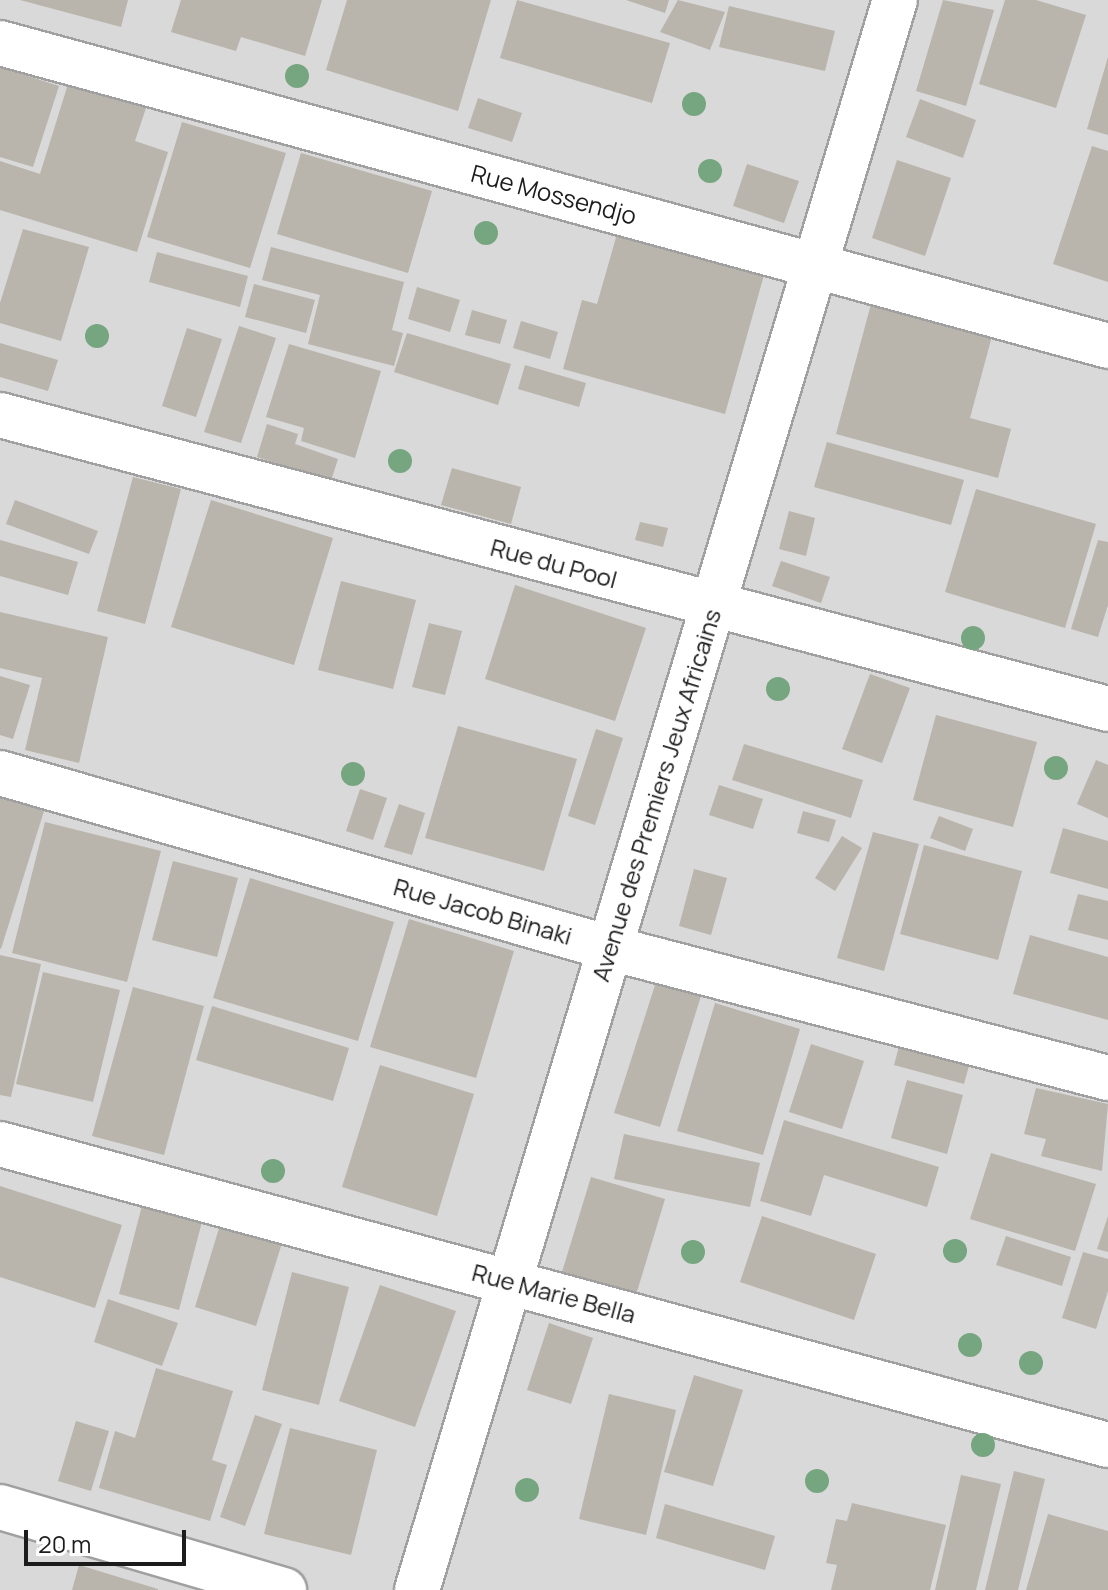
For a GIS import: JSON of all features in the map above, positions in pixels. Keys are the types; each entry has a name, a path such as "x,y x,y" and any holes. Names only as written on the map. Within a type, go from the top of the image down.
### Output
{"street":[{"name":"Avenue des Premiers Jeux Africains","path":"417,1590 895,0"},
{"name":"Rue Mossendjo","path":"0,43 1108,346"},
{"name":"Rue du Pool","path":"0,415 1108,709"},
{"name":"Rue Jacob Binaki","path":"0,773 610,948 1108,1078"},
{"name":"Rue Marie Bella","path":"0,1144 1108,1445"},
{"path":"0,1507 284,1590"}],"shaded area":[{"path":"0,0 1108,0 1108,1590 0,1590"}],"building":[{"path":"20,0 128,0 121,27"},
{"path":"181,0 322,0 305,56 241,37 236,51 171,32"},
{"path":"347,0 491,0 458,111 326,70"},
{"path":"517,0 670,43 652,103 500,58"},
{"path":"626,0 669,0 665,13"},
{"path":"678,0 725,12 710,50 660,32"},
{"path":"943,0 994,10 966,106 916,91"},
{"path":"1005,0 1036,0 1086,15 1056,108 979,84"},
{"path":"729,6 835,31 825,71 719,47"},
{"path":"1108,57 1108,135 1087,129"},
{"path":"0,67 59,86 33,167 0,157"},
{"path":"68,84 146,108 135,141 168,152 137,252 0,210 0,161 40,174"},
{"path":"478,98 522,113 512,142 468,128"},
{"path":"920,99 976,120 963,158 906,137"},
{"path":"182,122 286,153 250,268 147,237"},
{"path":"1092,146 1108,151 1108,282 1053,264"},
{"path":"301,153 432,191 408,273 277,234"},
{"path":"897,160 951,178 925,256 872,238"},
{"path":"747,164 799,181 784,223 733,206"},
{"path":"23,229 89,247 61,341 0,323 0,303"},
{"path":"617,234 764,275 725,414 563,369 582,300 597,304"},
{"path":"271,247 404,282 392,330 403,333 394,366 308,344 320,295 262,280"},
{"path":"157,252 248,276 240,307 149,282"},
{"path":"254,284 315,300 306,333 245,317"},
{"path":"417,287 460,300 450,332 408,319"},
{"path":"871,304 992,336 970,418 1011,429 998,478 836,434"},
{"path":"472,310 507,320 500,344 465,335"},
{"path":"521,321 558,332 550,359 513,348"},
{"path":"239,326 276,338 241,443 204,432"},
{"path":"187,328 222,339 196,417 162,406"},
{"path":"407,333 511,364 498,405 394,372"},
{"path":"0,343 58,360 48,391 0,377"},
{"path":"289,344 381,371 355,458 301,441 304,428 266,417"},
{"path":"525,365 586,383 579,407 518,389"},
{"path":"267,424 298,434 295,444 338,459 331,481 257,457"},
{"path":"827,442 964,480 951,525 814,487"},
{"path":"452,468 521,487 511,524 441,505"},
{"path":"133,477 181,489 145,624 97,611"},
{"path":"976,489 1096,524 1065,628 945,592"},
{"path":"15,500 98,531 89,554 6,524"},
{"path":"211,500 333,538 294,665 171,627"},
{"path":"789,511 815,518 806,556 779,549"},
{"path":"640,522 668,528 663,547 635,540"},
{"path":"0,540 78,562 68,595 0,576"},
{"path":"1098,540 1108,542 1108,605 1098,637 1071,629"},
{"path":"781,561 830,577 821,603 772,586"},
{"path":"341,581 416,600 393,689 318,670"},
{"path":"515,585 646,628 615,721 485,679"},
{"path":"0,612 108,637 79,763 25,750 42,678 0,668"},
{"path":"429,623 462,631 445,695 412,687"},
{"path":"870,674 910,688 882,763 842,749"},
{"path":"0,676 30,685 13,739 0,735"},
{"path":"936,715 1037,742 1013,827 913,800"},
{"path":"458,726 577,759 544,871 425,838"},
{"path":"596,729 623,738 595,825 568,816"},
{"path":"744,744 863,780 851,818 732,780"},
{"path":"1096,760 1108,765 1108,818 1077,804"},
{"path":"719,785 763,799 753,829 709,815"},
{"path":"360,789 387,798 373,840 346,831"},
{"path":"0,797 44,811 1,949 0,948"},
{"path":"399,804 425,813 412,855 384,847"},
{"path":"803,811 836,820 829,842 797,833"},
{"path":"939,816 973,829 965,851 930,838"},
{"path":"45,822 161,851 127,982 12,953"},
{"path":"1063,828 1108,841 1108,889 1050,873"},
{"path":"873,832 919,844 884,971 837,958"},
{"path":"842,836 862,848 835,891 815,878"},
{"path":"924,845 1022,871 998,960 900,934"},
{"path":"173,861 238,878 217,957 152,940"},
{"path":"694,869 727,878 711,935 679,926"},
{"path":"250,878 394,922 358,1041 213,998"},
{"path":"1078,894 1108,901 1108,940 1068,930"},
{"path":"409,919 514,951 476,1078 370,1047"},
{"path":"1030,935 1108,957 1108,1020 1013,994"},
{"path":"0,955 41,964 11,1097 0,1095"},
{"path":"43,972 120,990 93,1102 16,1084"},
{"path":"656,982 701,996 660,1127 614,1113"},
{"path":"133,987 204,1006 164,1155 92,1136"},
{"path":"715,1003 800,1029 763,1155 677,1131"},
{"path":"212,1006 349,1048 333,1101 196,1060"},
{"path":"900,1043 970,1062 964,1084 894,1065"},
{"path":"811,1044 864,1061 842,1129 789,1112"},
{"path":"380,1065 474,1094 437,1216 342,1187"},
{"path":"907,1080 963,1095 947,1154 891,1138"},
{"path":"1036,1088 1108,1104 1102,1171 1041,1156 1046,1139 1024,1134"},
{"path":"784,1120 939,1167 927,1207 824,1175 811,1216 760,1201"},
{"path":"624,1134 760,1163 750,1207 614,1179"},
{"path":"991,1153 1096,1184 1075,1251 970,1219"},
{"path":"591,1177 665,1199 636,1295 562,1272"},
{"path":"0,1186 122,1225 95,1308 0,1277"},
{"path":"144,1198 204,1214 179,1310 119,1294"},
{"path":"762,1216 876,1254 854,1320 740,1282"},
{"path":"1108,1216 1108,1252 1097,1249"},
{"path":"220,1225 282,1243 256,1326 195,1307"},
{"path":"1006,1236 1071,1257 1062,1286 996,1265"},
{"path":"1083,1252 1108,1259 1108,1291 1096,1329 1062,1318"},
{"path":"292,1272 349,1287 319,1405 262,1390"},
{"path":"380,1285 456,1311 415,1427 339,1401"},
{"path":"108,1299 178,1323 162,1366 94,1342"},
{"path":"549,1323 593,1338 571,1404 527,1390"},
{"path":"156,1368 233,1391 212,1460 227,1465 210,1521 99,1488 115,1431 135,1438"},
{"path":"694,1375 743,1390 713,1486 664,1472"},
{"path":"609,1394 676,1410 646,1535 579,1519"},
{"path":"255,1415 282,1424 245,1526 220,1517"},
{"path":"76,1421 109,1431 91,1491 58,1481"},
{"path":"290,1428 377,1450 351,1555 264,1534"},
{"path":"1014,1471 1045,1479 1018,1590 985,1590"},
{"path":"961,1475 1001,1484 976,1590 935,1590"},
{"path":"852,1503 946,1525 930,1590 831,1590 837,1565 826,1563 836,1519 847,1521"},
{"path":"665,1504 775,1536 765,1570 656,1538"},
{"path":"1048,1514 1108,1531 1108,1590 1026,1590"},
{"path":"79,1565 158,1589 158,1590 72,1590"}]}
